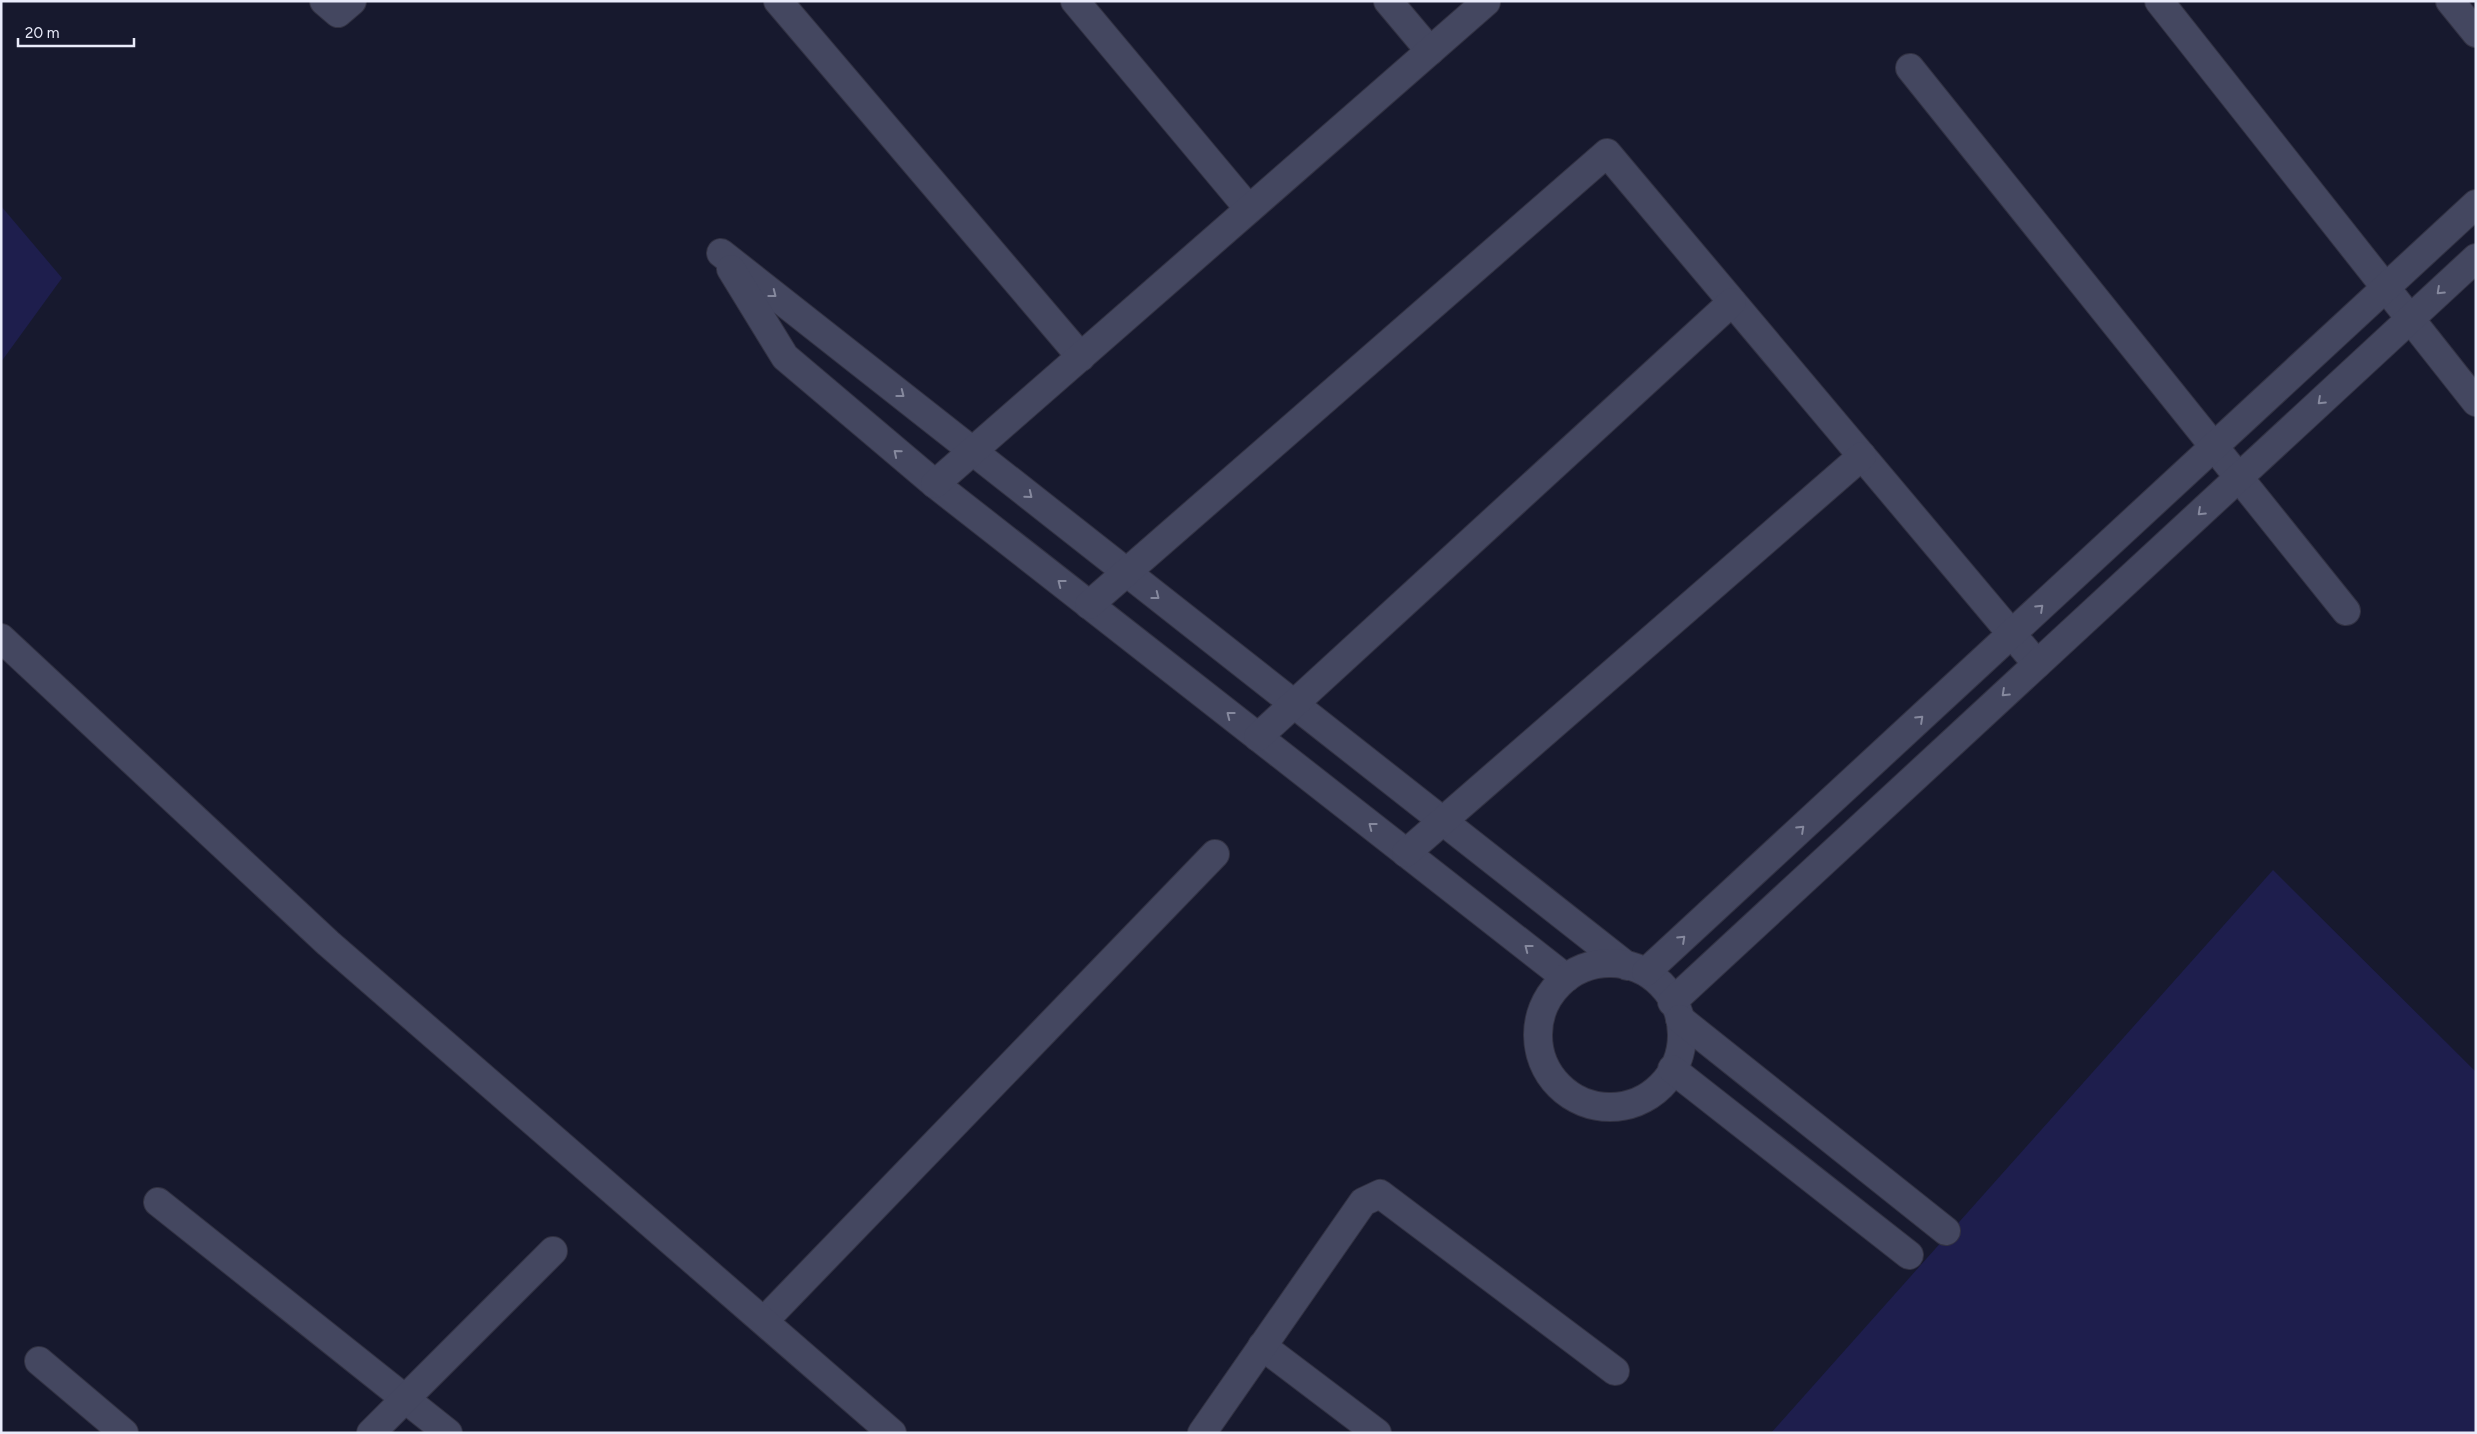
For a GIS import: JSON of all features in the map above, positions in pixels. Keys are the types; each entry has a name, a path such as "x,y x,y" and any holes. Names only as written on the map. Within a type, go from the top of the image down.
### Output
{"street":[{"path":"324,1 338,13 352,1"},
{"path":"778,1 1081,356"},
{"path":"1075,1 1250,209"},
{"path":"1388,1 1430,51"},
{"path":"2159,1 2476,402"},
{"path":"2450,1 2476,33"},
{"path":"935,484 1486,2"},
{"path":"1910,68 2346,611"},
{"path":"1089,605 1607,153 2037,664"},
{"path":"1636,969 2011,634 2476,204"},
{"path":"1566,978 935,484 785,357 721,253 974,450 1443,821 1636,969 1661,985 1676,1010 1682,1039 1678,1059 1672,1069 1655,1091 1638,1102 1619,1106 1598,1106 1580,1101 1562,1090 1546,1069 1541,1056 1537,1034 1541,1013 1551,994 1566,978 1585,967 1606,963 1636,969"},
{"path":"1676,1010 2037,664 2476,258"},
{"path":"1258,737 1732,302"},
{"path":"1406,852 1862,456"},
{"path":"1,638 328,943 892,1433"},
{"path":"764,1321 1215,854"},
{"path":"1676,1010 1946,1231"},
{"path":"1672,1069 1909,1255"},
{"path":"1202,1433 1363,1202 1380,1194 1615,1371"},
{"path":"158,1202 448,1433"},
{"path":"371,1433 553,1251"},
{"path":"1262,1346 1377,1433"},
{"path":"39,1360 124,1433"}],"shaded area":[{"path":"1,206 62,278 1,362"},
{"path":"2273,870 2476,1072 2476,1433 1771,1433"}]}
